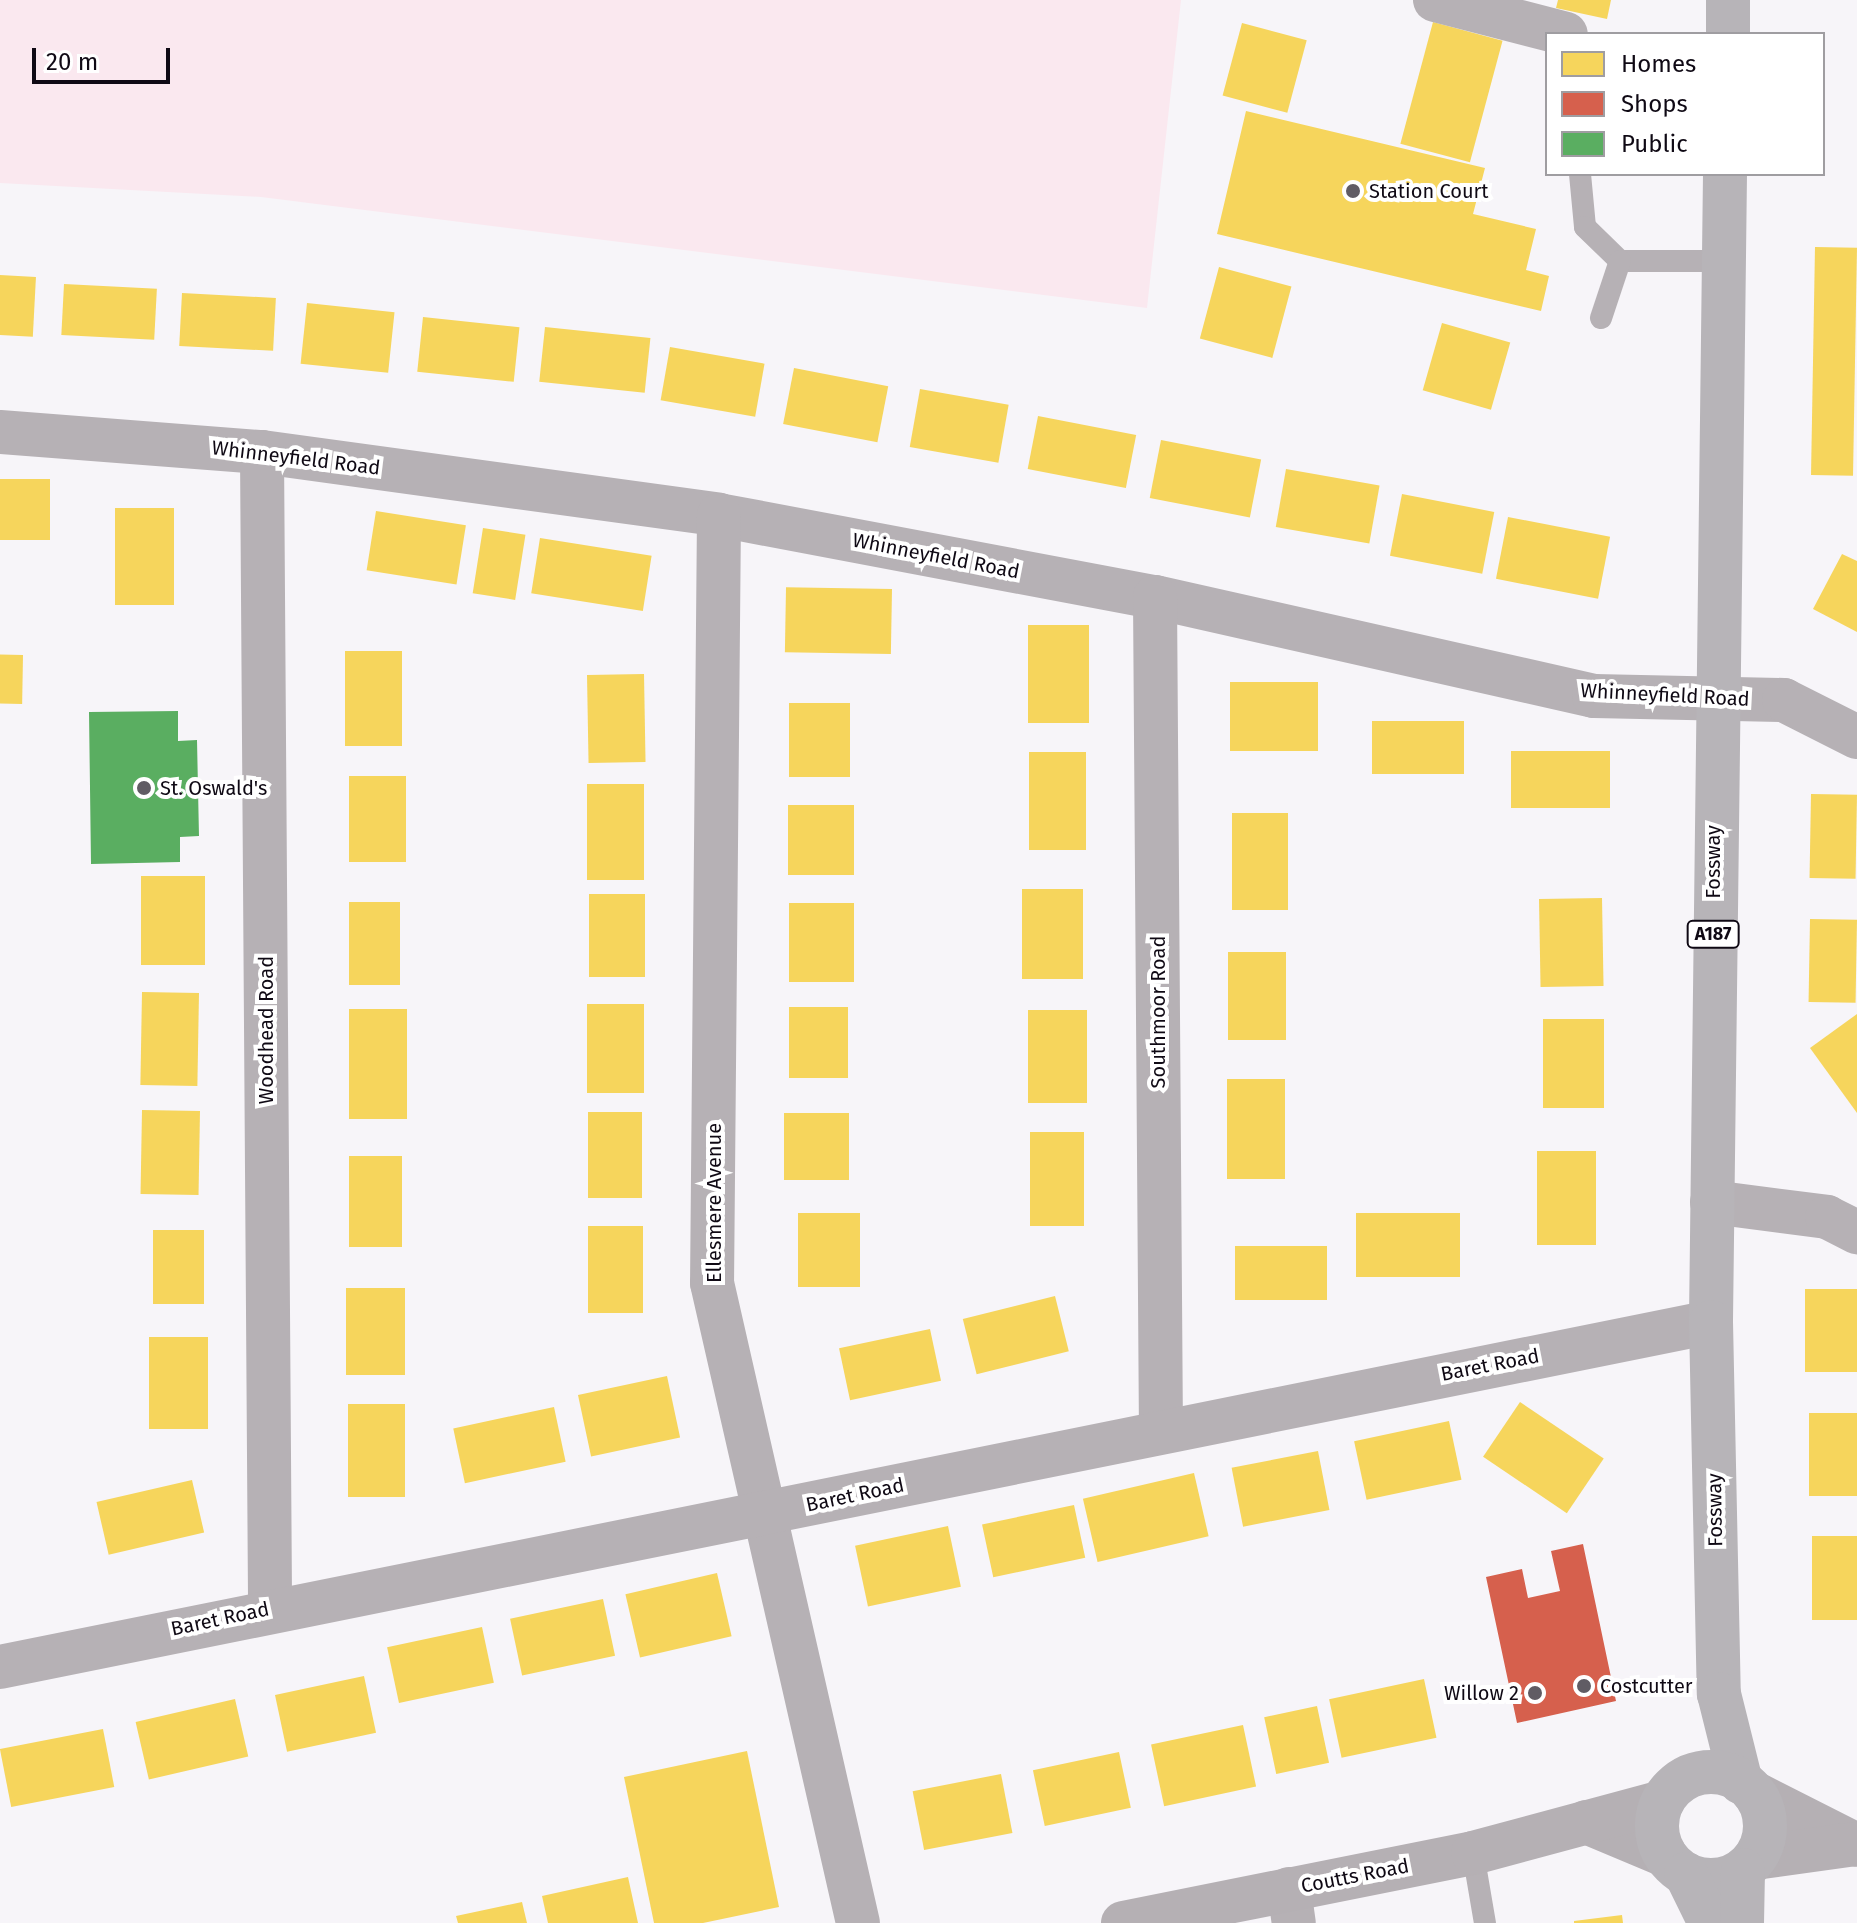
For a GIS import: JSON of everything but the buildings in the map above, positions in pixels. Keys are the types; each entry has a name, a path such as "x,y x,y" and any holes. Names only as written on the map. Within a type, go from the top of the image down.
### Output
{"main road":[{"path":"1728,0 1728,32"},
{"name":"Fossway","path":"1725,176 1714,698 1711,1322 1719,1694 1748,1788"},
{"name":"Fossway","path":"1668,1794 1719,1694"},
{"path":"1710,1923 1658,1829 1668,1794 1707,1772 1748,1788 1765,1825 1749,1864 1742,1923"},
{"path":"1676,1865 1711,1881 1749,1864"}],"street":[{"path":"1435,0 1558,32"},
{"name":"Whinneyfield Road","path":"0,432 262,452 719,515 1155,597 1594,696 1784,700 1857,737"},
{"name":"Woodhead Road","path":"262,452 270,1608"},
{"name":"Ellesmere Avenue","path":"719,515 712,1283 858,1923"},
{"name":"Southmoor Road","path":"1155,597 1161,1428"},
{"path":"1712,1202 1827,1217 1857,1232"},
{"name":"Baret Road","path":"0,1667 270,1608 767,1514 1161,1428 1711,1322"},
{"path":"1748,1788 1855,1844"},
{"name":"Coutts Road","path":"1123,1923 1292,1906 1586,1822 1668,1794"},
{"path":"1586,1822 1676,1865"},
{"path":"1749,1864 1855,1844"}],"lane":[{"path":"1580,176 1585,227 1620,261 1723,261"},
{"path":"1601,318 1620,261"},
{"path":"1473,1853 1485,1923"}],"shaded area":[{"path":"0,0 1181,0 1147,308 261,197 0,183"}],"place":[{"name":"Station Court","path":"1353,191"},
{"name":"St. Oswald's","path":"144,788"},
{"name":"Costcutter","path":"1584,1686"},
{"name":"Willow 2","path":"1535,1693"}]}
